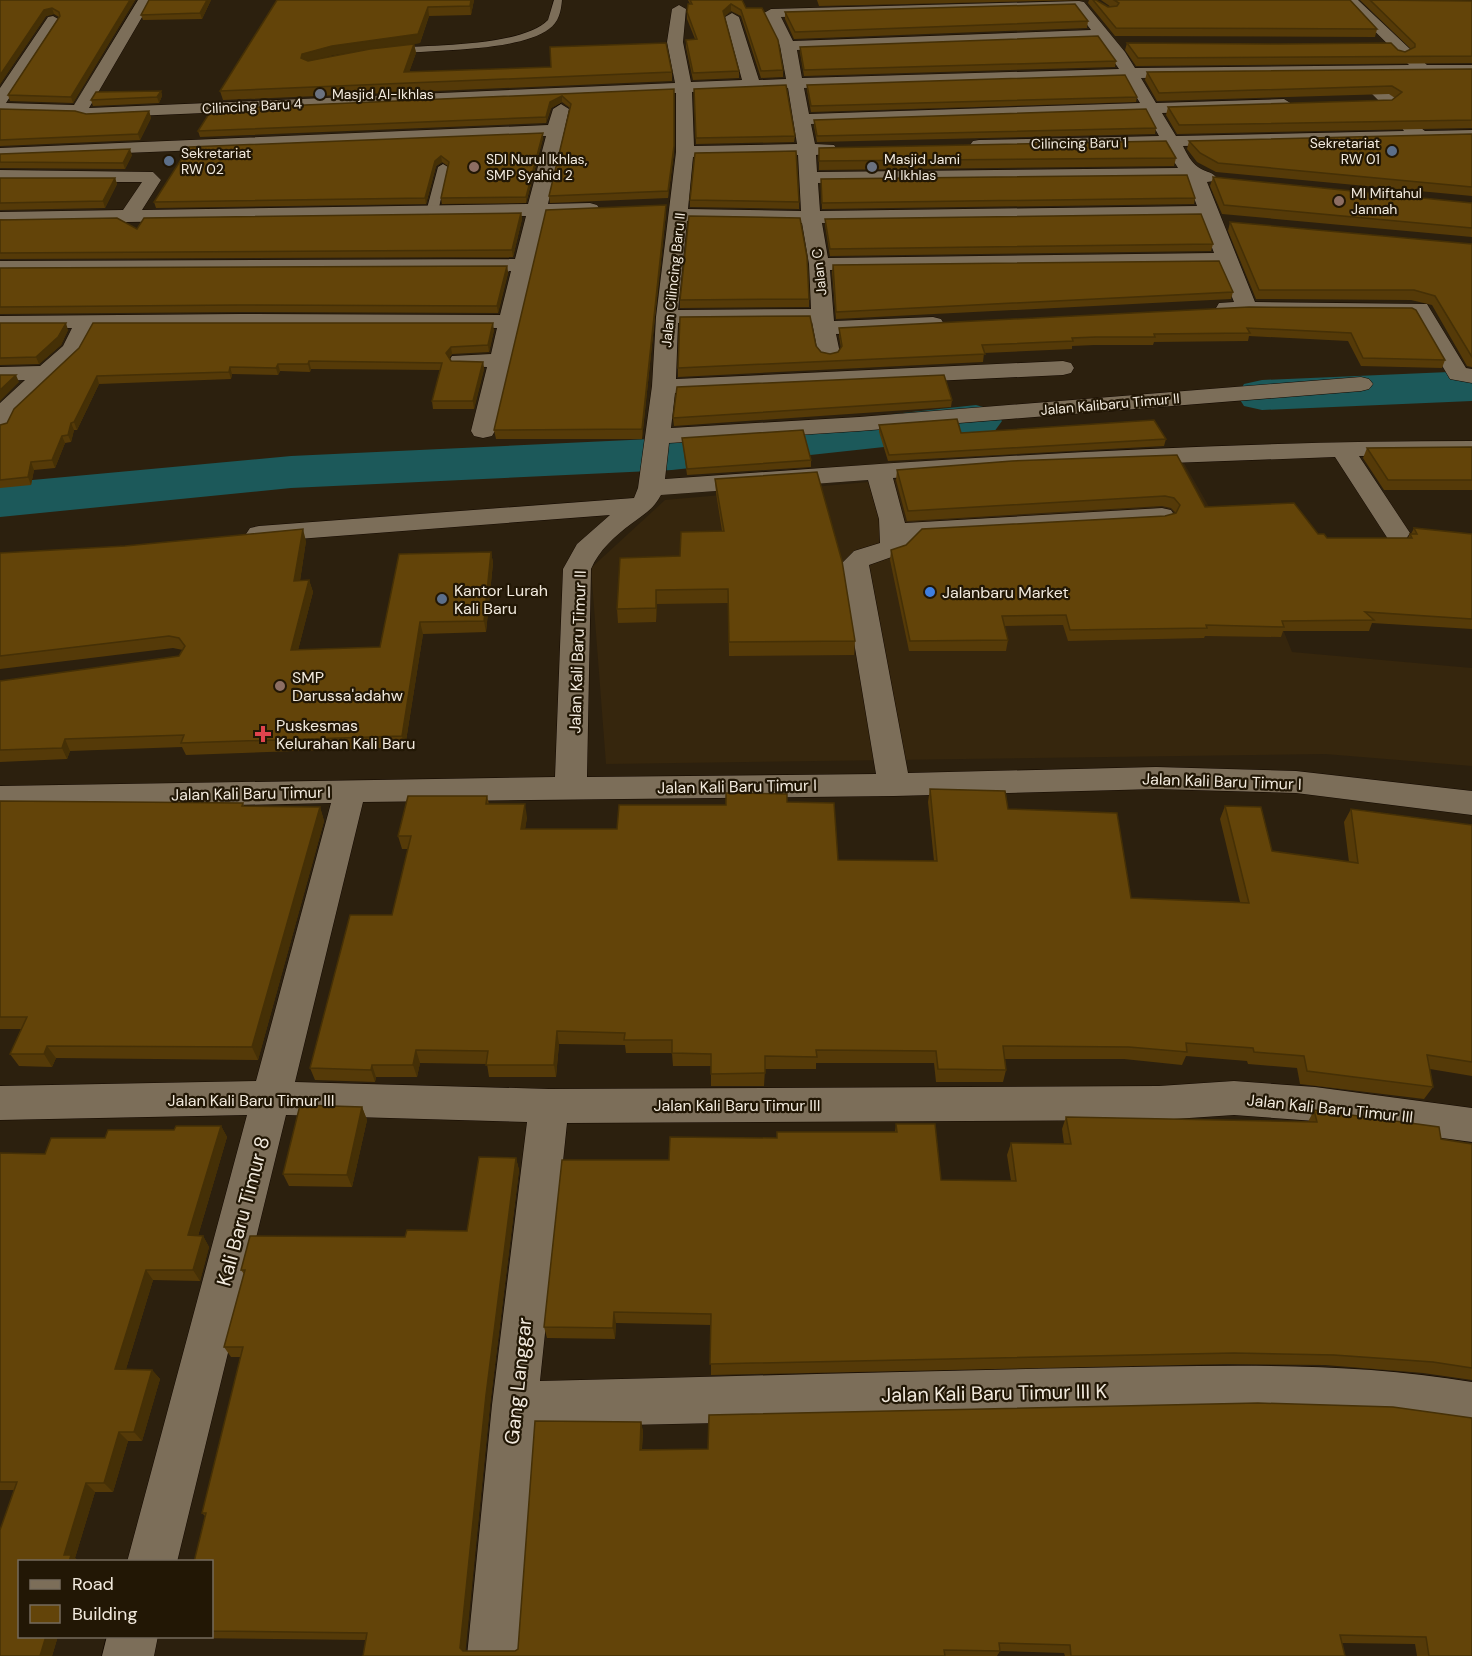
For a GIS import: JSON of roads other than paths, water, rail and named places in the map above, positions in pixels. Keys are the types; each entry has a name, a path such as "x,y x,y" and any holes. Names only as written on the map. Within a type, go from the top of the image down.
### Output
{"street":[{"path":"79,110 145,0"},
{"path":"1350,0 1423,70"},
{"name":"Jalan C","path":"829,353 811,217 807,150 788,46 771,13 1077,4 1105,39"},
{"name":"Jalan Cilincing Baru II","path":"649,489 664,386 667,317 685,152 684,87 675,42 680,9"},
{"path":"732,17 752,85"},
{"path":"1,107 53,20"},
{"path":"1105,39 1119,55 1185,165 1194,173 1226,259 1247,307"},
{"path":"788,46 1105,39 1132,43"},
{"path":"1369,44 1393,43"},
{"path":"1357,69 1389,100 1411,129 1422,135"},
{"name":"Cilincing Baru 4","path":"1,107 79,110 88,113 795,83 1357,69 1472,70"},
{"path":"483,431 566,92"},
{"path":"1366,101 1389,100"},
{"path":"800,119 1295,103"},
{"path":"0,153 166,148 556,130"},
{"path":"1466,135 1472,152"},
{"name":"Cilincing Baru 1","path":"960,146 1466,135"},
{"path":"147,176 166,148"},
{"path":"685,152 842,149"},
{"path":"808,178 1194,173 1225,180"},
{"path":"0,176 147,176 152,180 129,216"},
{"path":"659,206 680,210 811,217 1210,217 1236,223"},
{"path":"0,218 603,208"},
{"path":"819,264 1226,259"},
{"path":"0,267 524,265"},
{"path":"1201,310 1247,307 1419,309 1458,374 1467,376"},
{"path":"667,317 957,323"},
{"path":"0,424 4,412 72,349 87,321"},
{"path":"0,322 510,322"},
{"path":"460,362 501,360"},
{"path":"664,386 1063,368"},
{"path":"0,374 46,373"},
{"name":"Jalan Kalibaru Timur II","path":"658,439 1361,384"},
{"path":"232,537 649,489 878,471 1010,462 1342,450 1472,448"},
{"path":"1342,450 1397,533"},
{"path":"878,471 892,519 894,547"},
{"name":"Jalan Kali Baru Timur II","path":"572,789 577,569 586,550 621,519 649,489"},
{"path":"894,785 855,564 860,557 894,547 903,542 913,529 1162,516"},
{"name":"Jalan Kali Baru Timur I","path":"0,798 350,791 894,785 1156,778 1296,782 1472,803"},
{"name":"Kali Baru Timur 8","path":"153,1560 350,791"},
{"name":"Jalan Kali Baru Timur III","path":"0,1103 273,1098 549,1106 1147,1103 1234,1098 1315,1104 1472,1125"},
{"name":"Gang Langgar","path":"494,1656 515,1406 549,1106"},
{"name":"Jalan Kali Baru Timur III K","path":"515,1406 979,1392 1296,1388 1422,1394 1472,1405"},
{"path":"128,1656 132,1638"}],"lane":[{"path":"376,52 491,43 525,37 543,29 556,16 558,0"},
{"path":"432,212 443,167"}],"waterway":[{"path":"1262,395 1472,386"},
{"path":"0,500 291,472 672,454 976,421"}],"place":[{"name":"Masjid Al-Ikhlas","path":"320,94"},
{"name":"Sekretariat RW 01","path":"1392,151"},
{"name":"Sekretariat RW 02","path":"169,161"},
{"name":"SDI Nurul Ikhlas, SMP Syahid 2","path":"474,167"},
{"name":"Masjid Jami Al Ikhlas","path":"872,167"},
{"name":"MI Miftahul Jannah","path":"1339,201"},
{"name":"Jalanbaru Market","path":"930,592"},
{"name":"Kantor Lurah Kali Baru","path":"442,599"},
{"name":"SMP Darussa'adahw","path":"280,686"},
{"name":"Puskesmas Kelurahan Kali Baru","path":"263,734"}]}
